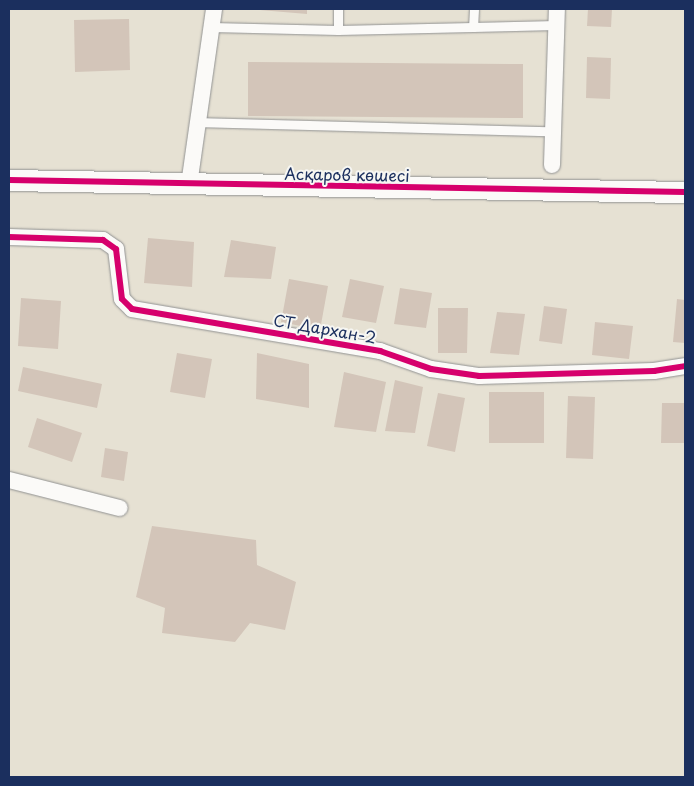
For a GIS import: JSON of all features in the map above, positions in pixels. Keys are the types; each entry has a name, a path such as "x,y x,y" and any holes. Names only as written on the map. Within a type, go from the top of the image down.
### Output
{"street":[{"path":"189,185 214,9"},
{"path":"552,165 556,17"},
{"name":"Асқаров көшесі","path":"9,180 189,185 685,192"},
{"name":"СТ Дархан-2","path":"9,237 103,240 116,249 122,299 132,310 380,351 431,369 478,376 654,370 685,366"},
{"path":"9,480 120,508"}],"lane":[{"path":"338,9 338,30"},
{"path":"473,27 474,9"},
{"path":"211,27 338,30 473,27 556,17"},
{"path":"199,122 553,131"}],"building":[{"path":"248,9 307,9 307,14"},
{"path":"588,9 612,9 611,27 587,26"},
{"path":"129,19 130,70 75,72 74,20"},
{"path":"587,57 611,58 610,99 586,98"},
{"path":"248,62 523,64 523,118 248,116"},
{"path":"148,238 194,242 192,287 144,283"},
{"path":"231,240 276,247 271,279 224,277"},
{"path":"289,279 328,286 320,330 281,322"},
{"path":"350,279 384,286 376,323 342,317"},
{"path":"400,288 432,293 426,328 394,324"},
{"path":"21,298 61,301 58,349 18,346"},
{"path":"677,299 685,300 685,343 673,342"},
{"path":"544,306 567,309 562,344 539,341"},
{"path":"438,308 468,308 467,353 438,353"},
{"path":"497,312 525,314 519,355 490,353"},
{"path":"595,322 633,326 629,359 592,355"},
{"path":"177,353 212,359 205,398 170,392"},
{"path":"257,353 309,364 309,408 256,399"},
{"path":"23,367 102,384 97,408 18,391"},
{"path":"344,372 386,382 376,432 334,427"},
{"path":"395,380 423,387 415,433 385,431"},
{"path":"489,392 544,392 544,443 489,443"},
{"path":"438,393 465,398 455,452 427,446"},
{"path":"568,396 595,397 593,459 566,458"},
{"path":"662,403 685,403 685,443 661,443"},
{"path":"37,418 82,433 72,462 28,447"},
{"path":"105,448 128,452 124,481 101,477"},
{"path":"152,526 256,540 257,565 296,582 285,630 250,623 235,642 162,633 165,608 136,597"}],"cycle path":[{"path":"9,180 685,192"},
{"path":"9,237 103,240 116,249 122,299 132,309 380,351 431,369 479,376 654,371 685,366"}]}
